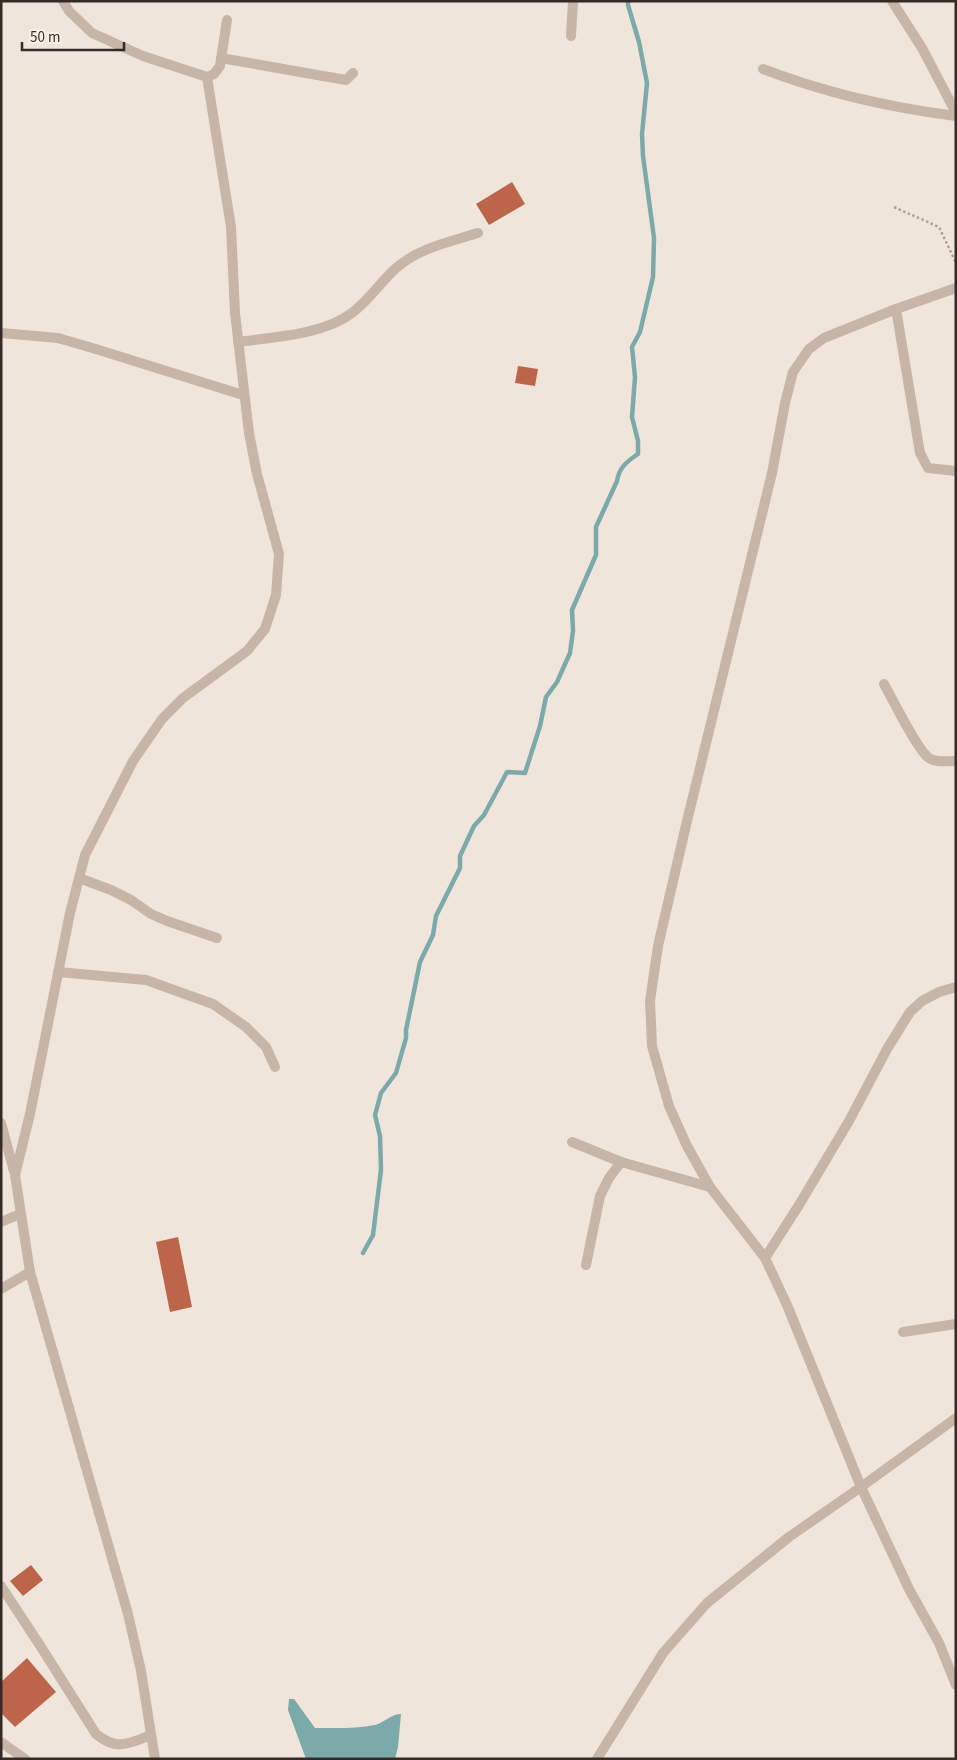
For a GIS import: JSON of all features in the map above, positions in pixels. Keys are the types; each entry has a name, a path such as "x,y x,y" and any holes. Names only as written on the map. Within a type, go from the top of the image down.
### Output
{"street":[{"path":"63,1 69,11 92,32 142,56 206,77 214,74 220,66 227,20"},
{"path":"571,36 573,1"},
{"path":"892,1 922,48 956,114"},
{"path":"221,58 346,80 352,73"},
{"path":"763,69 796,82 915,111 956,114"},
{"path":"14,1175 30,1114 58,972 85,855 133,761 162,719 183,698 247,651 264,630 276,595 279,554 248,433 235,313 231,227 206,77"},
{"path":"238,342 327,326 352,313 396,268 425,249 478,233"},
{"path":"956,288 896,309 824,338 809,349 793,372 785,403 772,473 658,946 650,1001 652,1046 669,1106 687,1146 710,1187 764,1258 787,1305 862,1487 909,1589 938,1643 956,1685"},
{"path":"896,309 920,453 928,468 956,471"},
{"path":"1,333 66,341 243,396"},
{"path":"884,684 919,746 929,758 940,762 956,761"},
{"path":"79,878 124,896 151,914 167,921 217,938"},
{"path":"58,972 146,980 213,1004 246,1027 266,1047 275,1067"},
{"path":"764,1258 799,1205 849,1121 887,1049 910,1012 922,1001 939,992 956,987"},
{"path":"1,1124 14,1175 30,1272 128,1614 141,1671 155,1759"},
{"path":"572,1142 622,1162 710,1187"},
{"path":"586,1265 600,1196 609,1178 622,1162"},
{"path":"1,1222 20,1214"},
{"path":"1,1289 30,1272"},
{"path":"903,1332 956,1324"},
{"path":"597,1759 662,1653 706,1603 789,1537 862,1487 956,1418"},
{"path":"1,1586 96,1734 107,1743 122,1745 151,1736"},
{"path":"1,1742 25,1759"}],"path":[{"path":"894,207 939,227 956,263"}],"water":[{"path":"289,1699 294,1699 315,1728 375,1725 394,1715 401,1714 395,1759 306,1759 288,1710"}],"building":[{"path":"512,182 525,204 489,225 476,204"},
{"path":"518,366 538,369 535,386 515,383"},
{"path":"178,1237 192,1307 170,1312 156,1242"},
{"path":"31,1565 43,1580 23,1596 10,1581"},
{"path":"27,1658 56,1692 15,1727 1,1713 1,1682"}],"waterway":[{"path":"363,1253 373,1235 381,1170 380,1136 375,1115 381,1093 396,1073 406,1038 420,962 433,935 436,916 460,868 460,856 474,826 484,815 507,772 525,773 540,726 546,697 557,682 570,653 573,631 572,610 596,555 596,527 621,469 638,454 638,441 632,417 635,377 632,347 640,332 653,277 654,238 643,156 642,134 647,83 628,1"}]}
